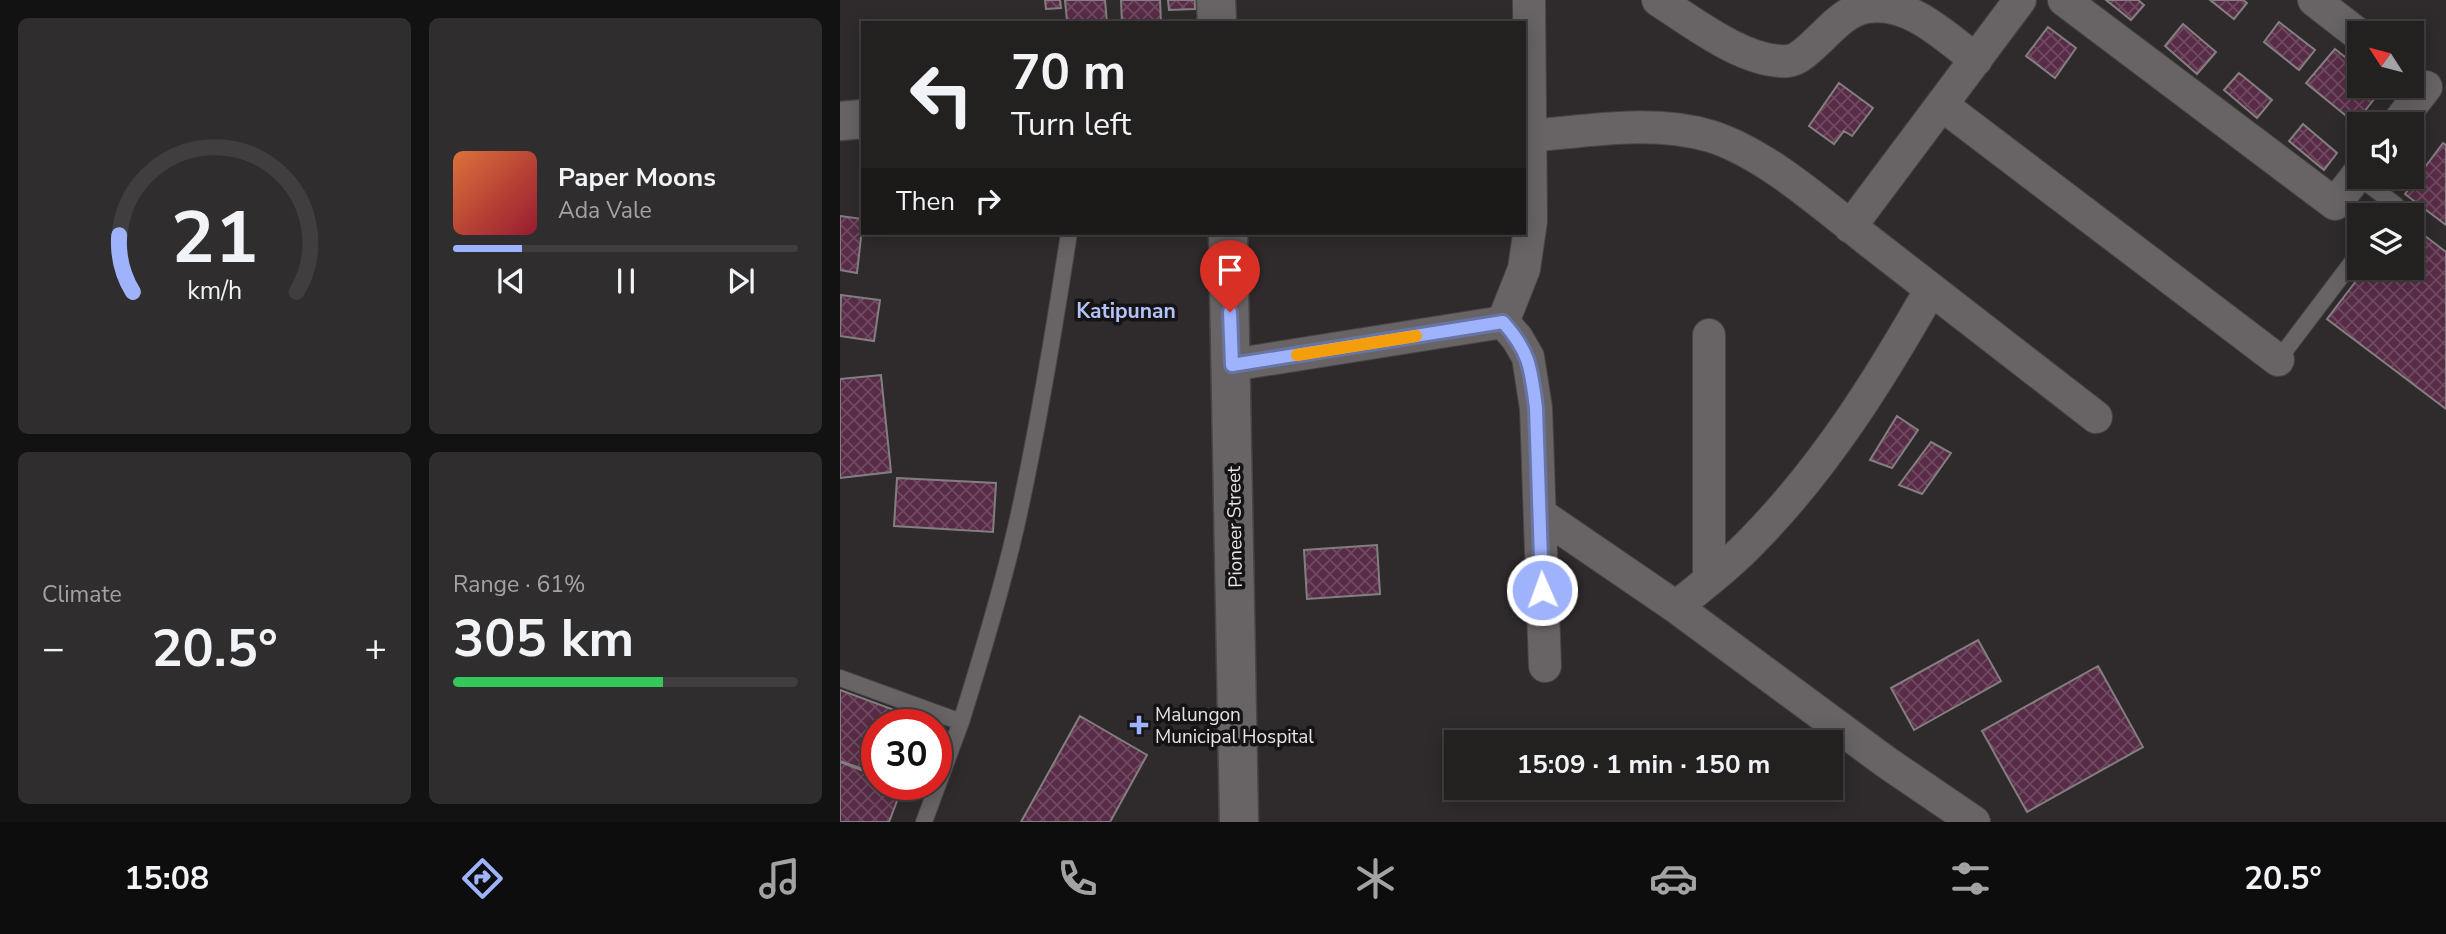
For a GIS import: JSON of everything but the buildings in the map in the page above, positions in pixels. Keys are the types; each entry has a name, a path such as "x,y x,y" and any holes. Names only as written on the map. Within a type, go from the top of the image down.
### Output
{"street":[{"path":"1216,0 1217,21"},
{"path":"1503,322 1524,269 1531,221 1529,0"},
{"path":"1658,0 1744,51 1770,60 1792,61 1844,17 1866,7 1890,7 1916,17 1976,60"},
{"path":"1850,227 2020,0"},
{"path":"2064,0 2334,204 2347,188"},
{"path":"2314,0 2347,26"},
{"path":"2408,112 2428,89"},
{"path":"1942,105 2278,360"},
{"path":"840,121 861,119"},
{"path":"1530,136 1640,127 1672,129 1709,136 1742,149 1770,166 2096,417"},
{"name":"Pioneer Street","path":"1228,235 1239,822"},
{"path":"1676,607 1755,538 1802,485 1862,404 1931,289"},
{"path":"1232,365 1503,322"},
{"path":"1503,322 1528,357 1536,408 1545,666"},
{"path":"1709,335 1709,580"},
{"path":"1540,514 1676,607 1886,762 1974,822"}],"lane":[{"path":"2376,189 2393,203"},
{"path":"924,822 961,722 992,620 1016,527 1069,235"},
{"path":"2278,360 2347,269"},
{"path":"840,678 961,722"}],"slow traffic":[{"path":"1297,355 1416,336"}],"place":[{"name":"Malungon Municipal Hospital","path":"1139,725"}],"district":[{"name":"Katipunan","path":"1126,311"}],"route":[{"path":"1230,312 1232,365 1503,322 1528,357 1532,380 1536,408 1542,590"}]}
